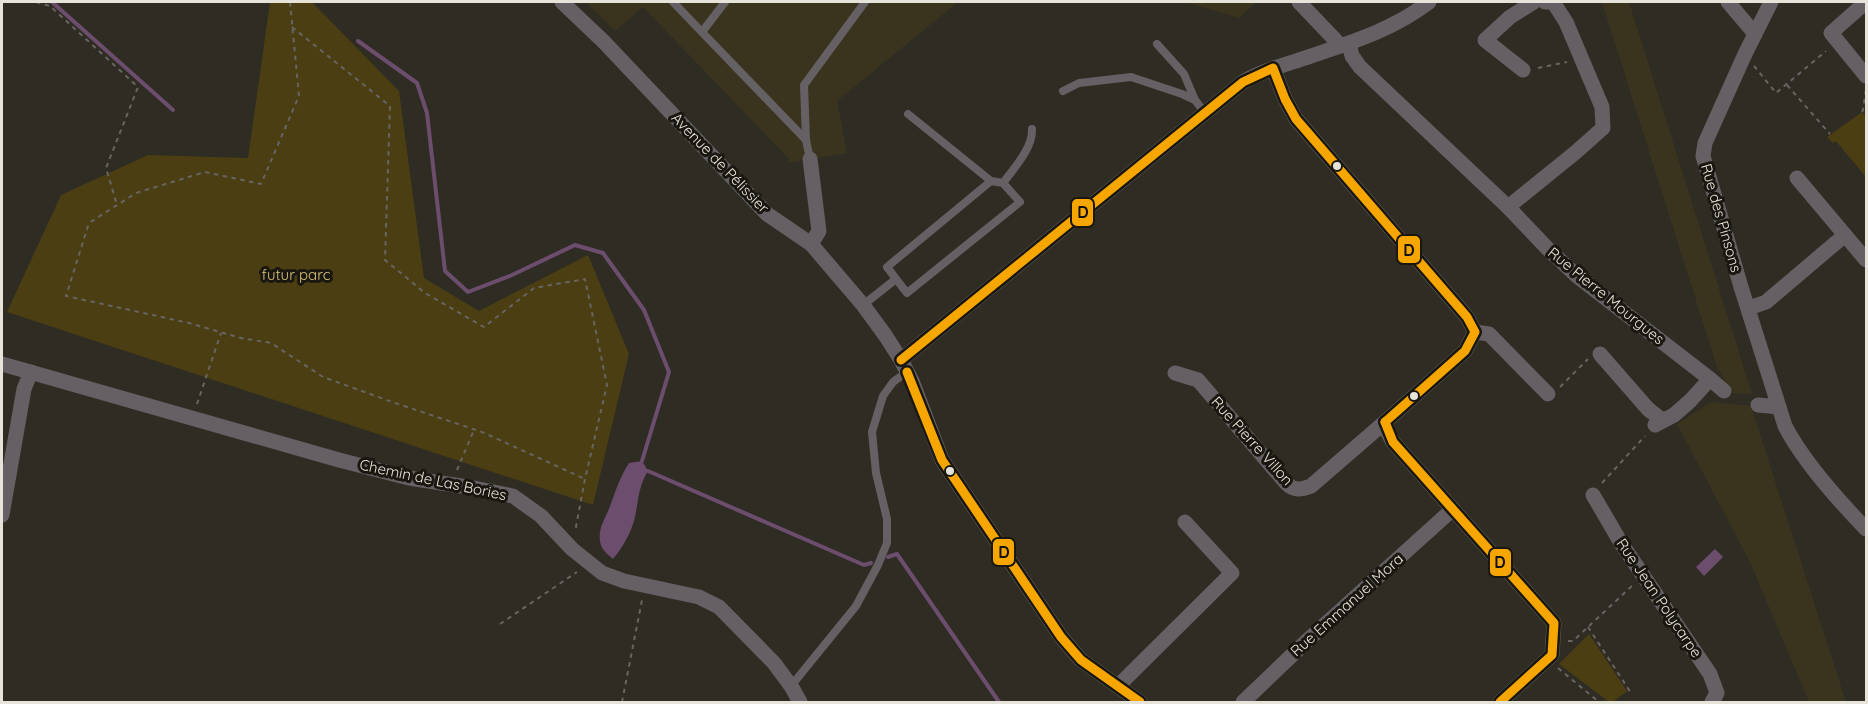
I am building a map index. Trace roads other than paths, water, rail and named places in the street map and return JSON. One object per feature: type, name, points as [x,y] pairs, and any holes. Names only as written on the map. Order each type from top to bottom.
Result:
[{"type":"street","name":"Avenue de Pélissier","points":[[562,2],[604,42],[767,214],[811,244],[863,305],[885,334],[904,366],[942,460],[1060,637],[1081,660],[1140,702]]},
{"type":"street","name":"Rue Pierre Mourgues","points":[[1299,2],[1345,44],[1360,68],[1508,207],[1546,248],[1577,276],[1724,391]]},
{"type":"street","points":[[904,366],[1243,82],[1273,68],[1389,27],[1429,2]]},
{"type":"street","points":[[1523,70],[1485,40],[1510,17],[1534,2]]},
{"type":"street","points":[[1508,207],[1603,128],[1602,107],[1566,22],[1553,2],[1545,2]]},
{"type":"street","points":[[1728,2],[1755,34]]},
{"type":"street","name":"Rue des Pinsons","points":[[1771,2],[1705,144],[1703,156],[1779,407]]},
{"type":"street","points":[[1866,2],[1831,33],[1866,76]]},
{"type":"street","points":[[1273,68],[1290,110],[1301,125],[1467,317],[1475,332]]},
{"type":"street","points":[[810,159],[819,231],[811,244]]},
{"type":"street","points":[[1797,178],[1866,260]]},
{"type":"street","points":[[1749,308],[1766,302],[1845,235]]},
{"type":"street","points":[[1475,332],[1489,334],[1548,394]]},
{"type":"street","points":[[1475,332],[1465,351],[1385,422],[1393,442],[1554,622],[1552,655],[1500,702]]},
{"type":"street","points":[[1600,354],[1659,423],[1674,415],[1710,379]]},
{"type":"street","name":"Chemin de Las Bories","points":[[2,363],[339,460],[409,478],[513,496],[541,516],[572,549],[602,573],[624,581],[699,597],[719,607],[774,663],[800,702]]},
{"type":"street","points":[[2,515],[24,389],[31,372]]},
{"type":"street","name":"Rue Pierre Villon","points":[[1175,373],[1198,380],[1292,489],[1311,486],[1385,422]]},
{"type":"street","points":[[1758,405],[1779,407],[1795,446],[1864,521]]},
{"type":"street","name":"Rue Jean Polycarpe","points":[[1593,495],[1621,543],[1710,674],[1717,693],[1712,702]]},
{"type":"street","name":"Rue Emmanuel Mora","points":[[1243,702],[1453,509]]},
{"type":"street","points":[[1118,686],[1232,573],[1185,522]]},
{"type":"lane","points":[[673,2],[806,140]]},
{"type":"lane","points":[[702,32],[725,2]]},
{"type":"lane","points":[[810,159],[806,140],[804,85],[863,4],[852,2]]},
{"type":"lane","points":[[1157,44],[1184,74],[1195,100],[1205,113]]},
{"type":"lane","points":[[1063,91],[1079,83],[1131,78],[1157,85],[1195,100]]},
{"type":"lane","points":[[908,114],[991,181],[1003,183],[1020,202],[907,293],[887,267],[991,181]]},
{"type":"lane","points":[[1003,183],[1021,158],[1032,136],[1032,129]]},
{"type":"lane","points":[[863,305],[896,279]]},
{"type":"lane","points":[[791,686],[856,606],[887,543],[887,519],[876,473],[872,432],[883,396],[904,366]]},
{"type":"waterway","points":[[52,2],[173,110]]},
{"type":"waterway","points":[[358,41],[417,83],[427,113],[445,271],[468,292],[512,275],[575,245],[603,253],[644,310],[669,372],[642,461]]},
{"type":"waterway","points":[[648,471],[864,565],[871,563]]},
{"type":"waterway","points":[[888,557],[897,554],[999,702]]},
{"type":"park label","name":"futur parc","points":[[296,275]]}]
